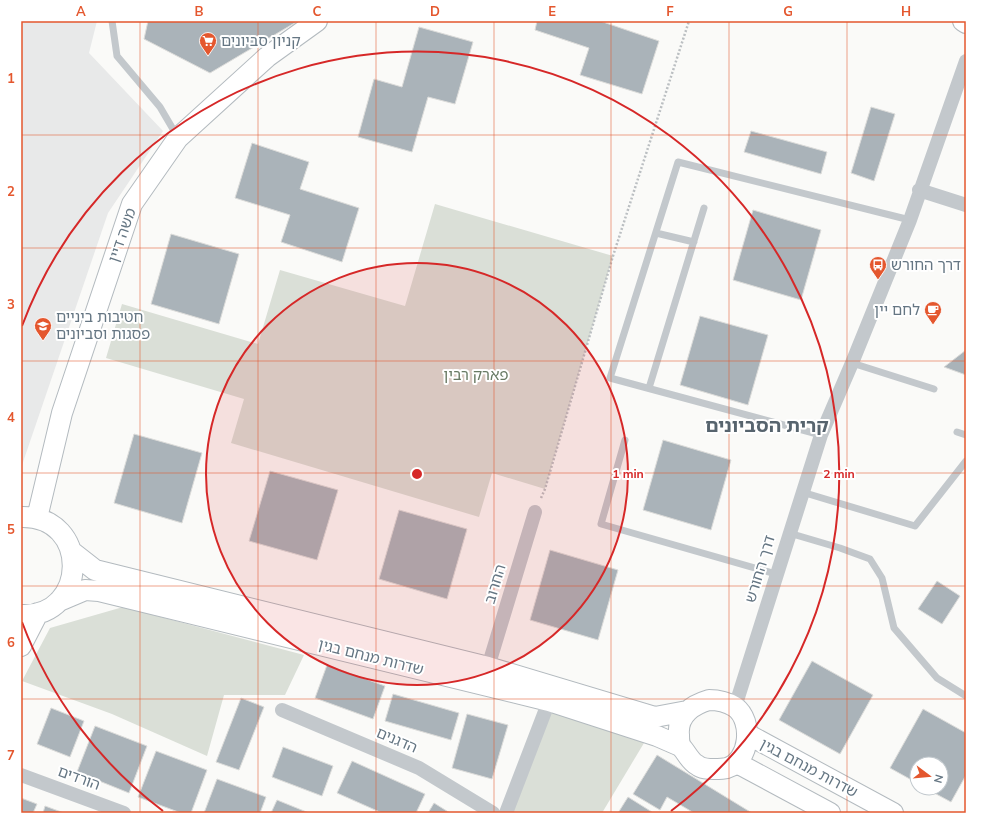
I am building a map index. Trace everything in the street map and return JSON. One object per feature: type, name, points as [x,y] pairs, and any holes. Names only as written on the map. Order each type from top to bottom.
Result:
[{"type":"street","name":"משה דיין","points":[[29,518],[62,413],[132,204],[178,138],[267,57],[317,21]]},
{"type":"street","name":"דרך החורש","points":[[735,707],[821,434],[852,363],[910,220],[966,61]]},
{"type":"street","points":[[920,190],[966,205]]},
{"type":"street","name":"החרוב","points":[[488,667],[535,512]]},
{"type":"street","points":[[29,518],[45,521],[59,531],[72,552],[74,561],[71,580],[68,588],[59,601]]},
{"type":"street","name":"שדרות מנחם בגין","points":[[72,552],[95,570],[488,667],[655,717],[687,711]]},
{"type":"street","name":"שדרות מנחם בגין","points":[[29,614],[49,609],[59,601],[85,590],[99,590],[549,701],[657,736],[680,746]]},
{"type":"street","points":[[21,646],[29,614]]},
{"type":"street","points":[[709,700],[721,700],[735,707],[741,714],[747,726],[746,746],[737,762],[726,768],[707,769],[696,765],[680,746],[678,730],[687,711],[698,703],[709,700]]},
{"type":"street","points":[[506,813],[549,701]]},
{"type":"street","name":"הדגנים","points":[[282,710],[419,768],[493,813]]},
{"type":"street","name":"שדרות מנחם בגין","points":[[747,734],[893,813]]},
{"type":"street","name":"שדרות מנחם בגין","points":[[737,762],[830,813]]},
{"type":"street","name":"הורדים","points":[[21,774],[124,813]]},
{"type":"lane","points":[[112,21],[117,56],[160,107],[178,138]]},
{"type":"lane","points":[[821,434],[610,378],[678,162],[910,220]]},
{"type":"lane","points":[[649,388],[704,208]]},
{"type":"lane","points":[[656,232],[694,242]]},
{"type":"lane","points":[[852,363],[934,389]]},
{"type":"lane","points":[[957,432],[966,435]]},
{"type":"lane","points":[[625,440],[601,524],[776,574]]},
{"type":"lane","points":[[802,492],[916,526],[966,461]]},
{"type":"lane","points":[[789,533],[840,548],[870,559],[882,578],[894,628],[938,678],[966,696]]},
{"type":"path","points":[[535,512],[545,489],[613,256],[689,21]]},
{"type":"shaded area","name":"חטיבות ביניים פסגות וסביונים","points":[[21,21],[97,21],[89,53],[163,131],[108,213],[21,468]]},
{"type":"green space","name":"פארק רבין","points":[[435,204],[613,256],[545,489],[492,473],[479,517],[231,443],[244,399],[106,358],[122,304],[258,344],[280,270],[405,306]]},
{"type":"green space","points":[[123,607],[304,655],[285,695],[224,695],[207,756],[112,714],[22,681],[50,628]]},
{"type":"green space","points":[[552,705],[644,743],[602,813],[515,813],[512,811]]},
{"type":"building","name":"קניון סביונים","points":[[148,21],[298,21],[210,73],[144,39]]},
{"type":"building","points":[[537,21],[600,21],[659,41],[642,94],[580,75],[589,48],[535,30]]},
{"type":"building","points":[[419,27],[473,42],[455,104],[428,97],[412,152],[358,137],[374,79],[402,87]]},
{"type":"building","points":[[871,107],[895,114],[874,181],[851,173]]},
{"type":"building","points":[[751,131],[827,152],[821,174],[744,152]]},
{"type":"building","points":[[252,143],[309,162],[300,189],[359,208],[342,262],[281,242],[290,215],[235,198]]},
{"type":"building","points":[[753,210],[821,230],[801,300],[733,280]]},
{"type":"building","points":[[171,234],[239,254],[219,324],[151,304]]},
{"type":"building","points":[[700,316],[768,335],[748,405],[680,385]]},
{"type":"building","points":[[966,350],[966,375],[944,367]]},
{"type":"building","points":[[134,434],[202,453],[182,523],[114,503]]},
{"type":"building","points":[[663,440],[731,460],[711,530],[643,510]]},
{"type":"building","points":[[270,471],[338,490],[317,560],[249,541]]},
{"type":"building","points":[[399,510],[467,529],[447,599],[379,579]]},
{"type":"building","points":[[550,550],[618,570],[598,640],[530,620]]},
{"type":"building","points":[[937,581],[960,596],[942,624],[918,609]]},
{"type":"building","points":[[812,661],[873,695],[840,754],[779,720]]},
{"type":"building","points":[[327,665],[385,686],[373,719],[315,698]]},
{"type":"building","points":[[393,694],[459,713],[451,740],[385,721]]},
{"type":"building","points":[[241,698],[264,707],[239,770],[216,762]]},
{"type":"building","points":[[51,708],[84,721],[70,757],[37,744]]},
{"type":"building","points":[[923,709],[966,733],[966,775],[951,802],[940,796],[949,796],[949,756],[909,756],[909,779],[890,768]]},
{"type":"building","points":[[467,714],[508,725],[492,779],[452,768]]},
{"type":"building","points":[[95,726],[147,746],[129,793],[77,772]]},
{"type":"building","points":[[283,747],[333,766],[322,796],[272,777]]},
{"type":"building","points":[[156,751],[207,770],[191,813],[181,813],[138,797]]},
{"type":"building","points":[[657,755],[752,813],[694,813],[667,797],[660,810],[633,794]]},
{"type":"building","points":[[352,761],[425,794],[416,813],[382,813],[337,793]]},
{"type":"building","points":[[217,779],[266,797],[260,813],[204,813]]},
{"type":"building","points":[[628,797],[652,812],[618,813]]},
{"type":"building","points":[[21,798],[37,804],[33,813],[21,813]]},
{"type":"building","points":[[277,800],[309,813],[271,813]]},
{"type":"building","points":[[434,803],[450,813],[428,813]]},
{"type":"building","points":[[45,806],[64,813],[43,813]]},
{"type":"place","name":"קניון סביונים","points":[[208,56]]},
{"type":"place","name":"דרך החורש","points":[[878,280]]},
{"type":"place","name":"לחם יין","points":[[933,325]]},
{"type":"place","name":"חטיבות ביניים פסגות וסביונים","points":[[43,341]]},
{"type":"district","name":"קרית הסביונים","points":[[767,425]]}]
